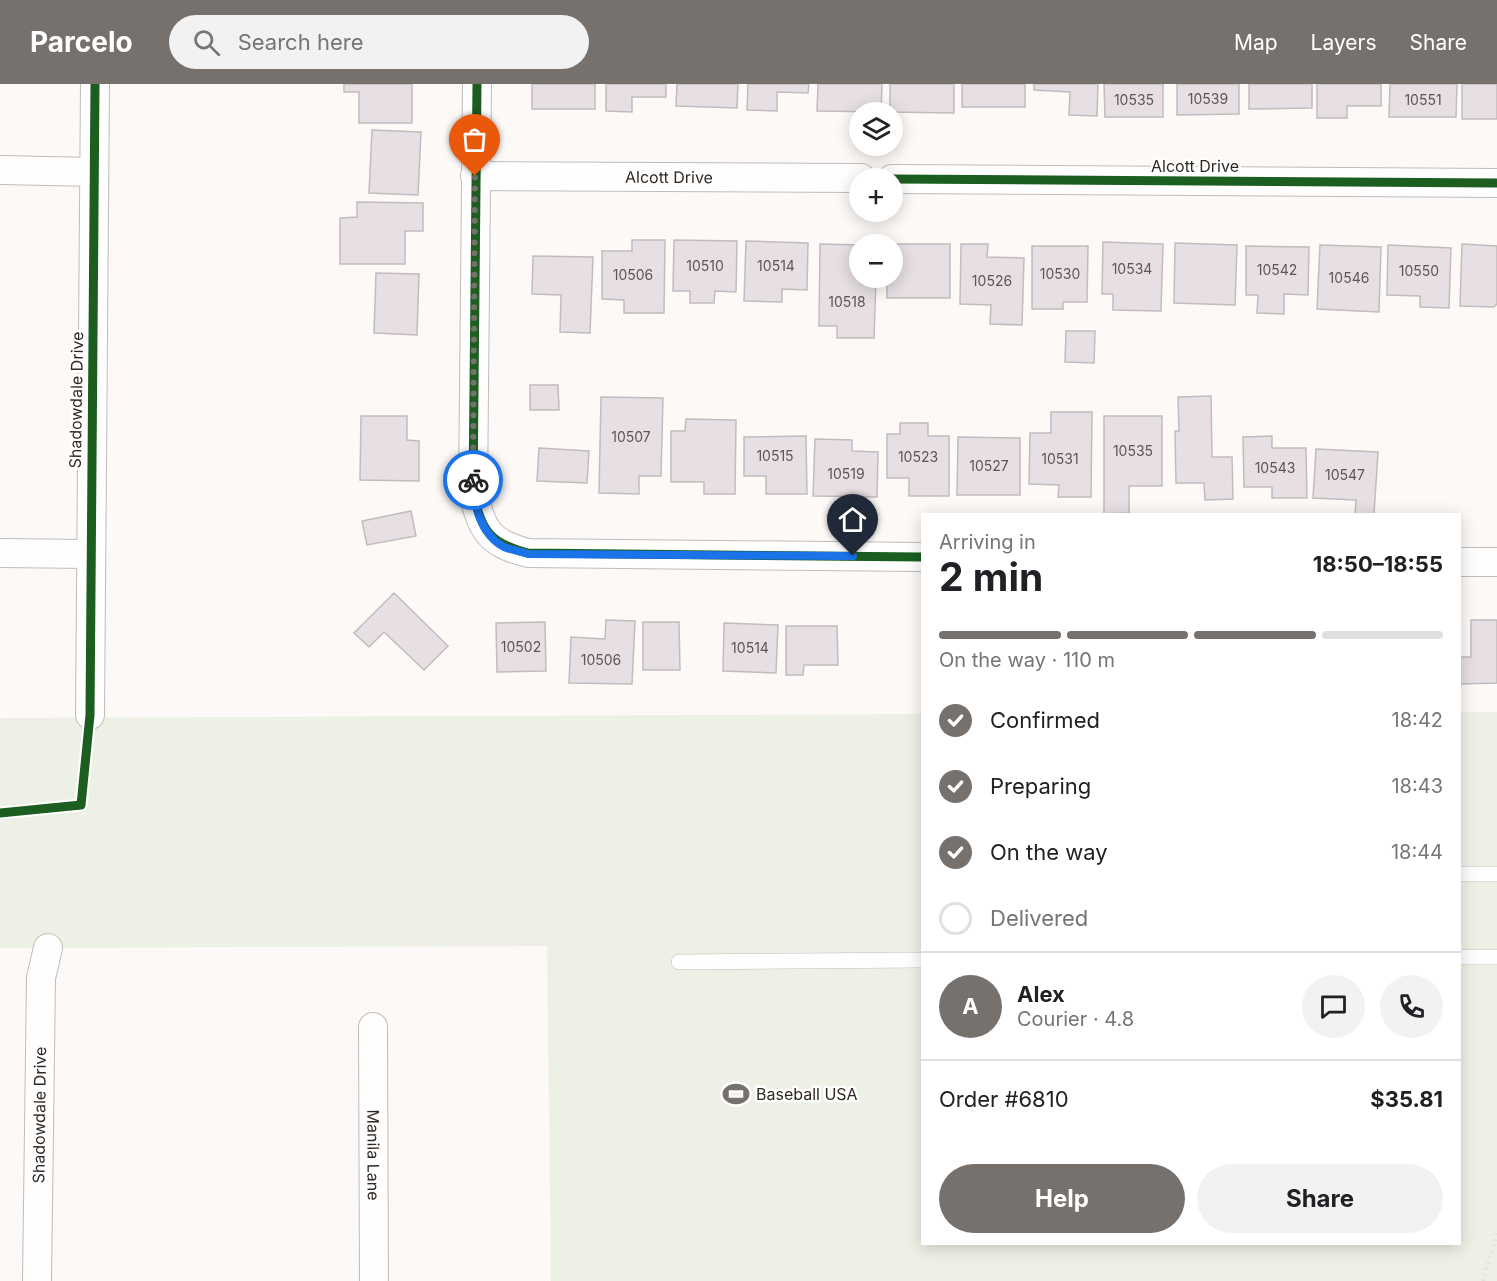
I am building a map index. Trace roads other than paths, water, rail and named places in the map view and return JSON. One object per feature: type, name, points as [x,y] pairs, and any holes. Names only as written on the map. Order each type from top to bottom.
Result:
[{"type":"street","name":"Shadowdale Drive","points":[[90,715],[95,84]]},
{"type":"street","points":[[477,84],[473,492],[478,514],[488,532],[504,547],[528,554],[921,557]]},
{"type":"street","points":[[0,170],[94,172]]},
{"type":"street","name":"Alcott Drive","points":[[475,176],[849,178]]},
{"type":"street","name":"Alcott Drive","points":[[903,179],[1497,183]]},
{"type":"street","points":[[0,554],[90,555]]},
{"type":"street","points":[[1461,562],[1497,562]]},
{"type":"street","name":"Shadowdale Drive","points":[[37,1281],[41,978],[48,948]]},
{"type":"street","name":"Manila Lane","points":[[373,1027],[374,1281]]},
{"type":"lane","points":[[1461,874],[1497,874]]},
{"type":"lane","points":[[1461,957],[1497,957]]},
{"type":"lane","points":[[679,962],[921,960]]},
{"type":"place","name":"Baseball USA","points":[[736,1094]]}]
